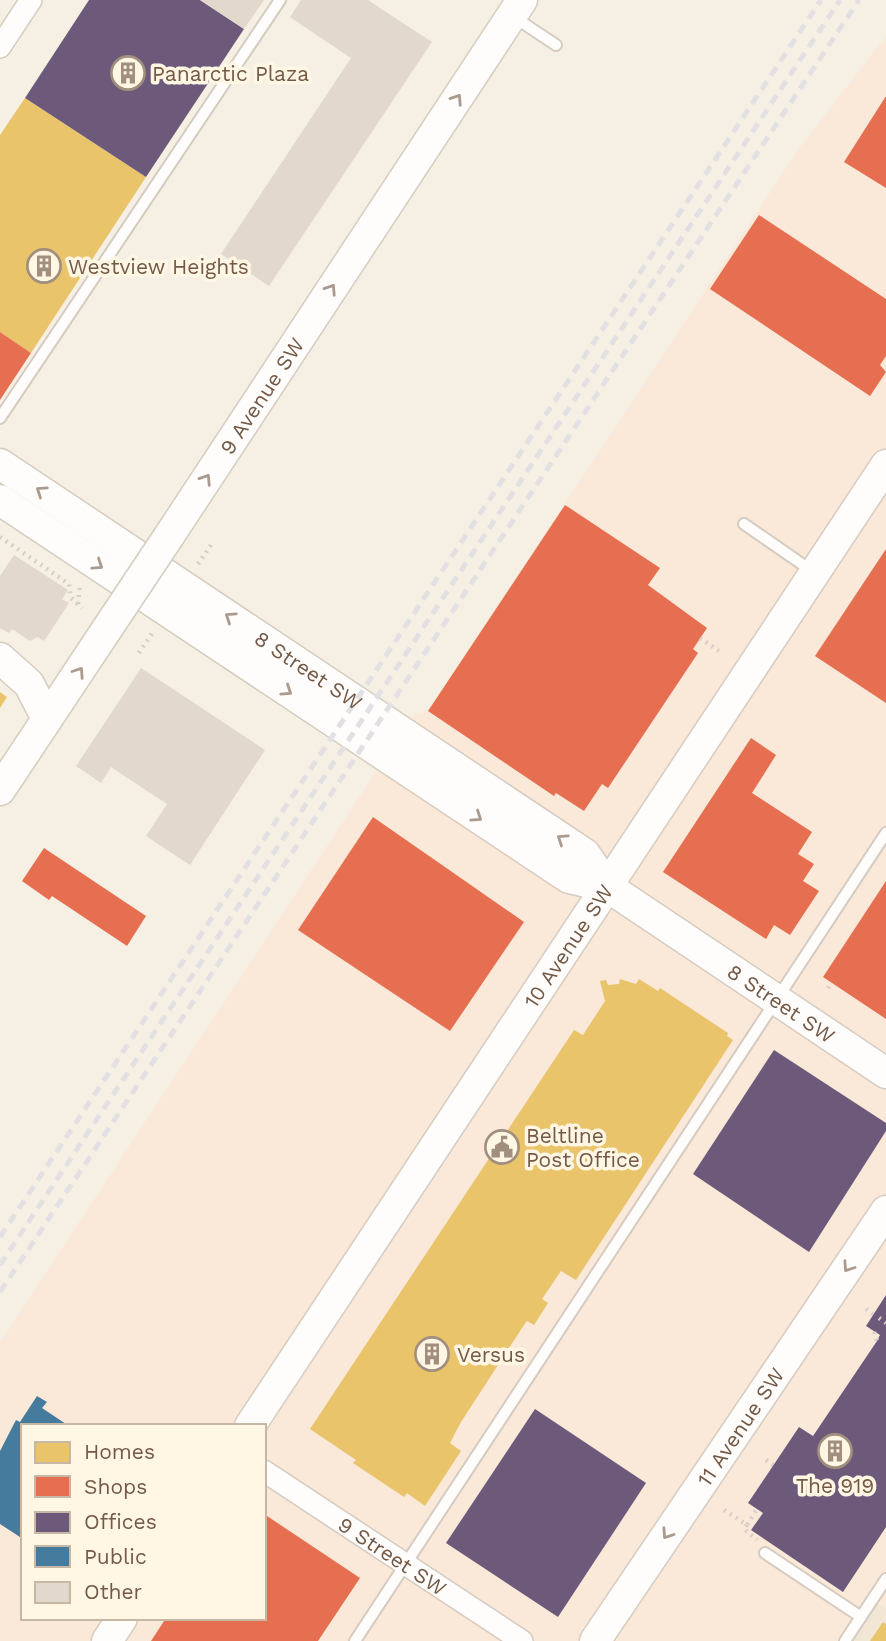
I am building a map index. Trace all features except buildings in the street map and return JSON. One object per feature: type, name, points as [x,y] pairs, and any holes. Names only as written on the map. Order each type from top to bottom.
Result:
[{"type":"main road","name":"9 Avenue SW","points":[[0,790],[169,536],[507,5]]},
{"type":"main road","name":"8 Street SW","points":[[0,464],[585,854],[608,887]]},
{"type":"main road","name":"10 Avenue SW","points":[[251,1424],[886,465]]},
{"type":"main road","name":"8 Street SW","points":[[0,500],[569,878],[608,887],[886,1073]]},
{"type":"main road","points":[[0,658],[29,684],[47,719]]},
{"type":"main road","name":"11 Avenue SW","points":[[595,1641],[886,1211]]},
{"type":"main road","points":[[107,1641],[121,1620]]},
{"type":"street","points":[[0,47],[31,0]]},
{"type":"street","name":"9 Street SW","points":[[266,1472],[522,1641]]},
{"type":"lane","points":[[0,418],[280,0]]},
{"type":"lane","points":[[507,5],[556,44]]},
{"type":"lane","points":[[744,524],[814,573]]},
{"type":"lane","points":[[355,1641],[886,833]]},
{"type":"lane","points":[[765,1553],[861,1617]]},
{"type":"lane","points":[[845,1641],[886,1579]]},
{"type":"path","points":[[0,537],[69,584],[71,598],[80,606],[80,579]]},
{"type":"path","points":[[192,574],[211,545]]},
{"type":"path","points":[[139,653],[156,628]]},
{"type":"path","points":[[700,638],[719,651]]},
{"type":"path","points":[[828,988],[831,983]]},
{"type":"path","points":[[866,1310],[873,1314]]},
{"type":"path","points":[[879,1318],[886,1323]]},
{"type":"path","points":[[874,1332],[877,1341]]},
{"type":"path","points":[[766,1460],[774,1465]]},
{"type":"path","points":[[753,1534],[744,1529],[757,1509]]},
{"type":"path","points":[[724,1510],[747,1525]]},
{"type":"shaded area","points":[[886,36],[886,1608],[867,1597],[838,1641],[0,1641],[0,1342],[414,714],[428,711],[800,147]]},
{"type":"shaded area","points":[[867,1597],[886,1608],[886,1641],[838,1641]]},
{"type":"railway","points":[[0,1237],[821,0]]},
{"type":"railway","points":[[0,1265],[840,0]]},
{"type":"railway","points":[[0,1292],[859,0]]},
{"type":"place","name":"Panarctic Plaza","points":[[128,73]]},
{"type":"place","name":"Westview Heights","points":[[44,266]]},
{"type":"place","name":"Beltline Post Office","points":[[502,1147]]},
{"type":"place","name":"Versus","points":[[432,1354]]},
{"type":"place","name":"The 919","points":[[835,1451]]}]
